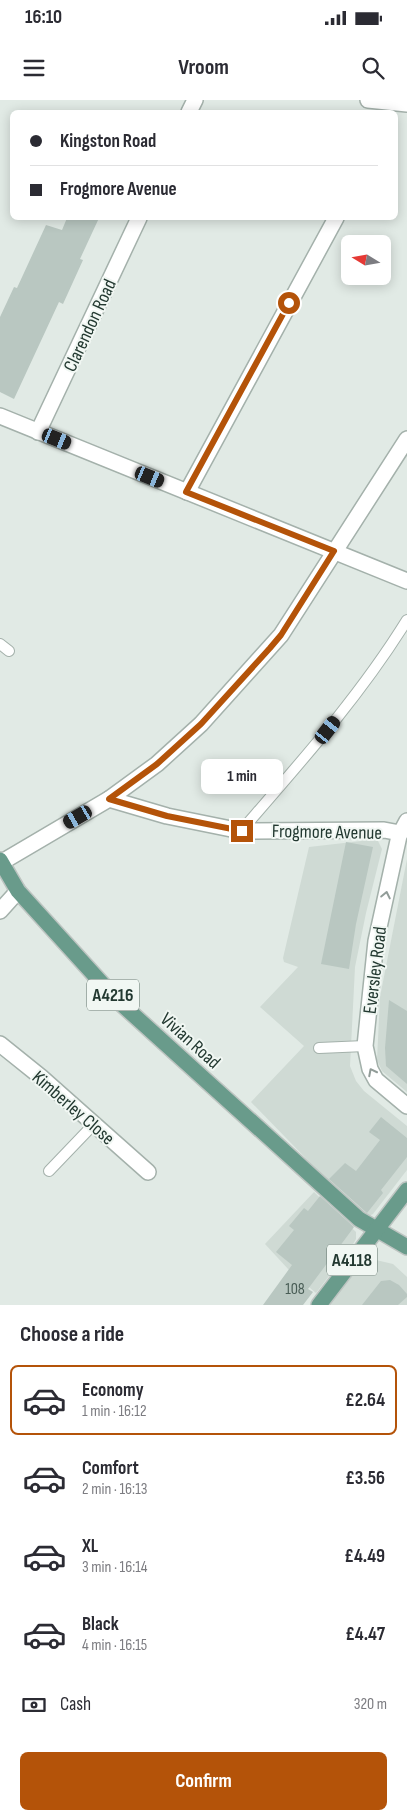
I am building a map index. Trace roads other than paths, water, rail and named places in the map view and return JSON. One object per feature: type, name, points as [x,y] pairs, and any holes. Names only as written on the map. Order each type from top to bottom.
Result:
[{"type":"main road","name":"Vivian Road","points":[[1,861],[18,891],[117,1000],[359,1219],[377,1229]]},
{"type":"main road","name":"A4118","points":[[319,1305],[407,1190]]},
{"type":"main road","name":"A4216","points":[[377,1229],[407,1247]]},
{"type":"street","points":[[368,100],[399,106]]},
{"type":"street","name":"Clarendon Road","points":[[38,432],[138,220]]},
{"type":"street","points":[[186,492],[335,220]]},
{"type":"street","points":[[0,416],[407,581]]},
{"type":"street","points":[[1,861],[109,799],[157,764],[201,724],[281,635],[407,439]]},
{"type":"street","name":"Frogmore Avenue","points":[[109,799],[167,816],[242,831],[384,830],[403,827]]},
{"type":"street","name":"Eversley Road","points":[[403,827],[376,941],[365,1046],[370,1069],[376,1080],[407,1106]]},
{"type":"street","points":[[0,911],[18,891]]},
{"type":"street","name":"Kimberley Close","points":[[0,1044],[148,1172]]},
{"type":"lane","points":[[242,831],[316,744],[385,656],[407,620]]},
{"type":"lane","points":[[0,644],[9,651]]},
{"type":"lane","points":[[319,1048],[365,1046]]},
{"type":"lane","points":[[49,1170],[94,1124]]}]
